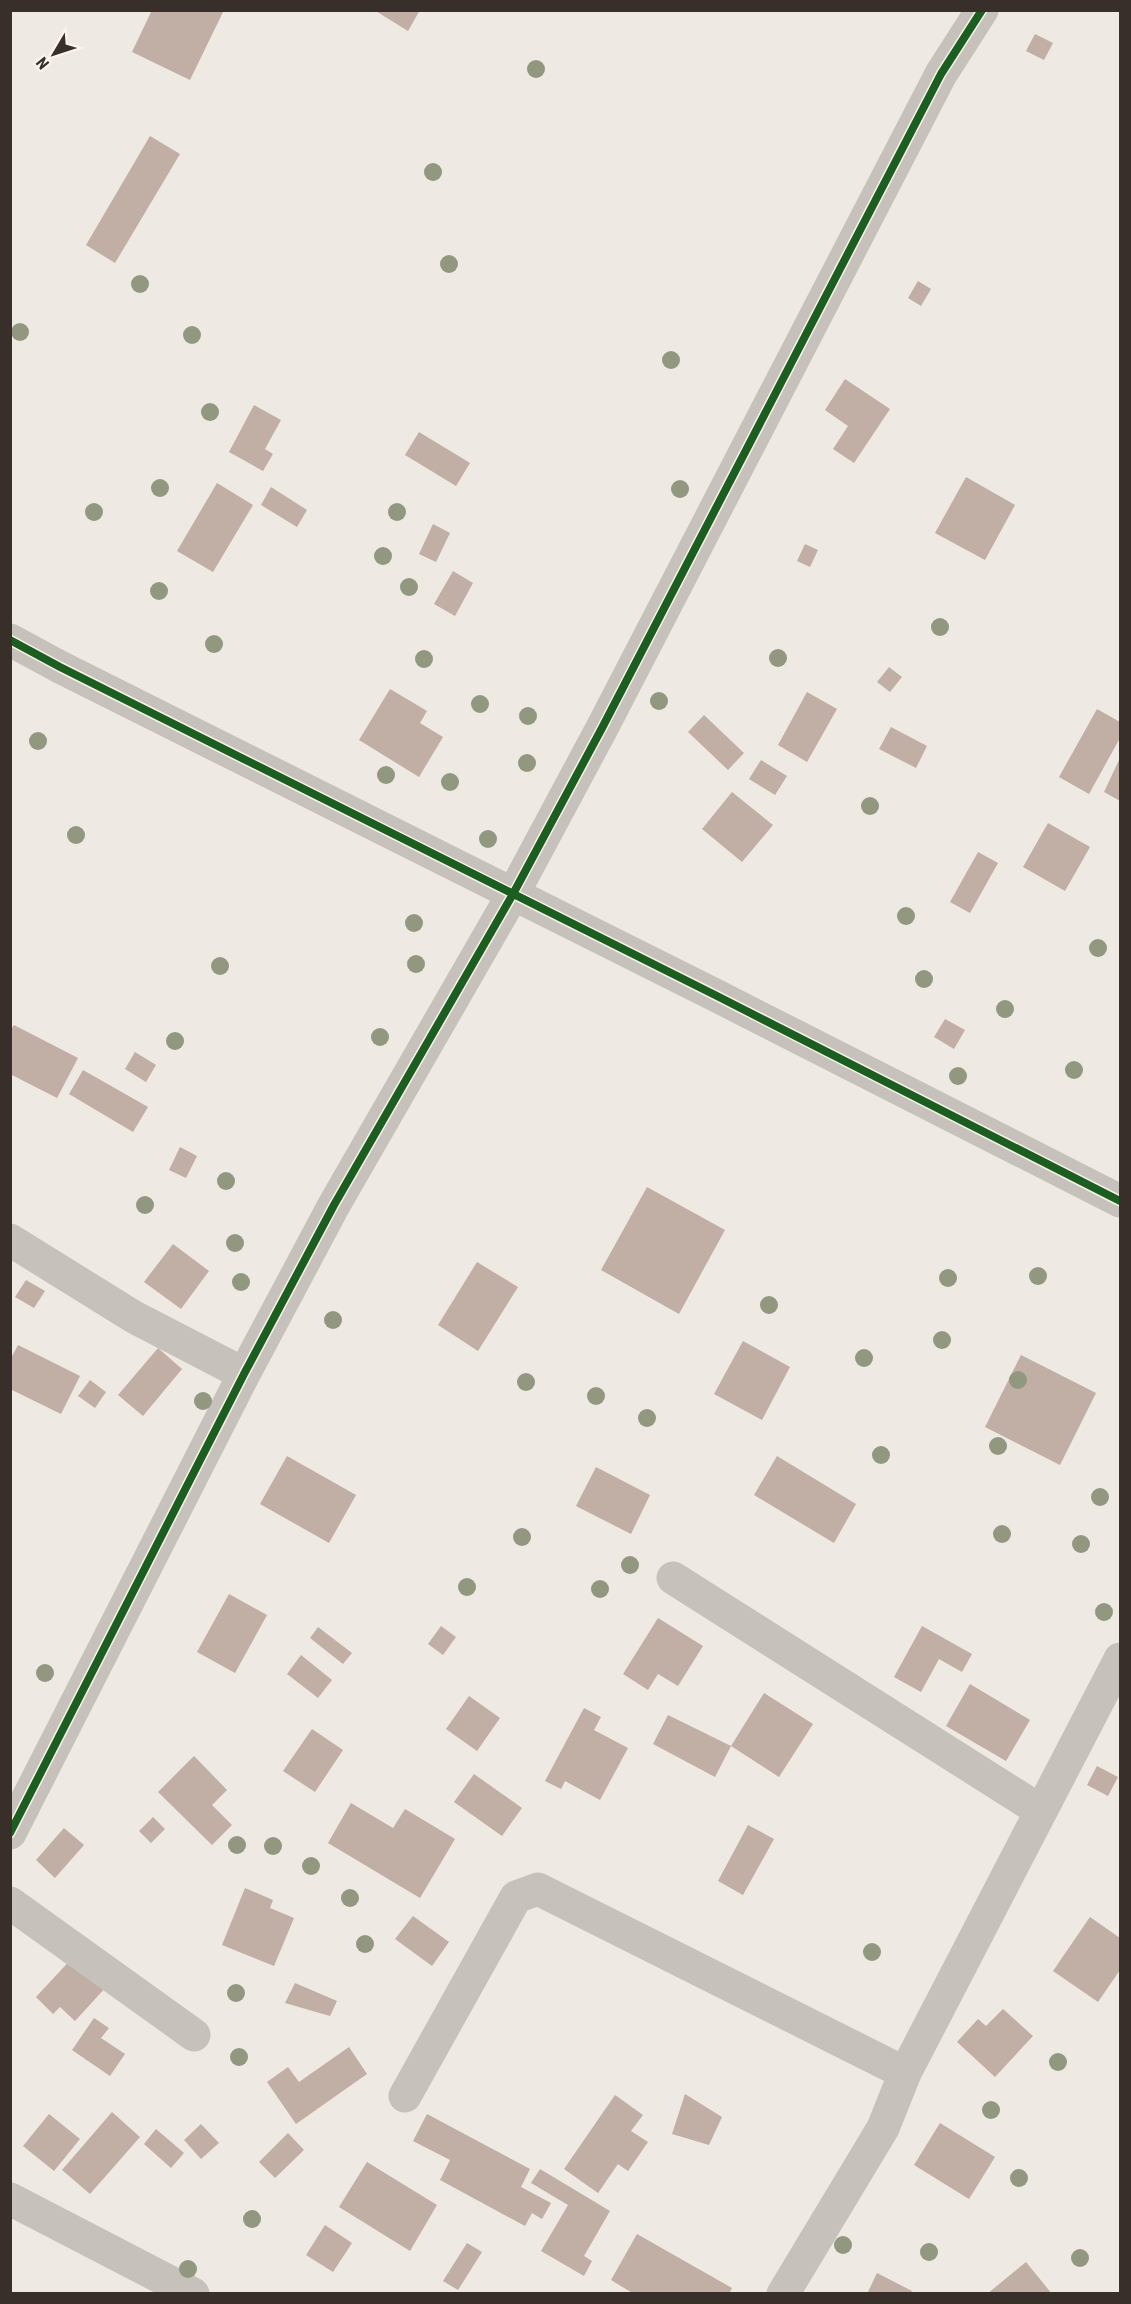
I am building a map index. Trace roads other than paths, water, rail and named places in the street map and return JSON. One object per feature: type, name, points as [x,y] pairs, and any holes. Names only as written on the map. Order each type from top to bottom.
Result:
[{"type":"street","points":[[10,1833],[244,1374],[334,1205],[513,894],[602,728],[941,74],[982,10]]},
{"type":"street","points":[[10,640],[1120,1201]]},
{"type":"street","points":[[10,1240],[134,1317],[244,1374]]},
{"type":"street","points":[[673,1578],[1041,1811]]},
{"type":"street","points":[[783,2294],[883,2128],[905,2073],[1120,1659]]},
{"type":"street","points":[[405,2096],[516,1897],[538,1889],[905,2073]]},
{"type":"street","points":[[10,1903],[194,2035]]},
{"type":"street","points":[[10,2199],[194,2294]]}]
